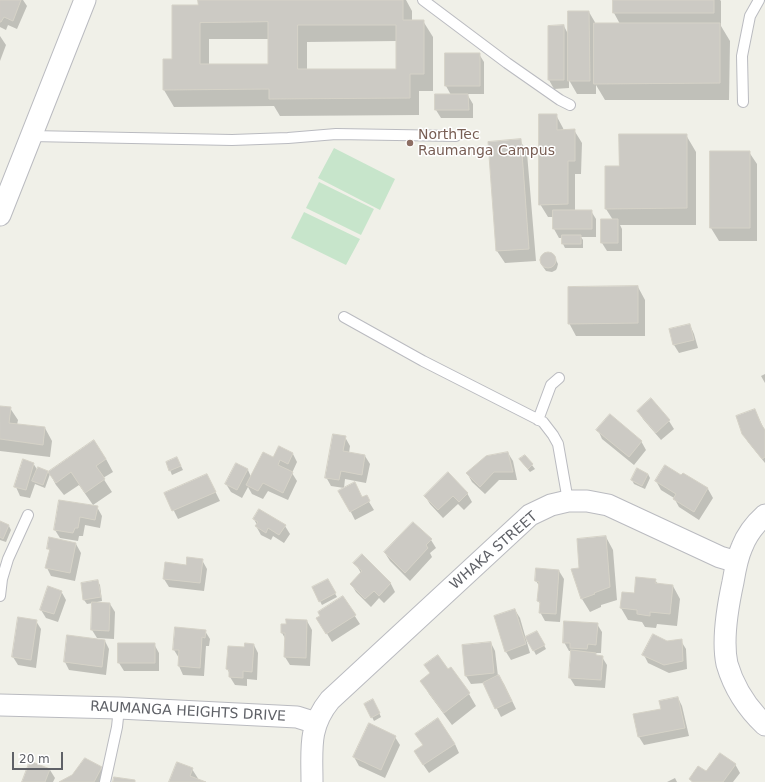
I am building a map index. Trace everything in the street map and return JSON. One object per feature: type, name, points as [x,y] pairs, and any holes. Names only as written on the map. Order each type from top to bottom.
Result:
[{"type":"street","points":[[0,215],[85,0]]},
{"type":"street","name":"WHAKA STREET","points":[[316,723],[323,709],[330,700],[530,515],[551,505],[568,500],[587,501],[608,505],[720,557],[737,562]]},
{"type":"street","points":[[765,515],[750,532],[742,547],[737,562],[730,596],[725,641],[727,662],[740,696],[751,711],[765,725]]},
{"type":"street","name":"RAUMANGA HEIGHTS DRIVE","points":[[0,705],[119,708],[297,717],[316,723]]},
{"type":"street","points":[[312,782],[312,745],[316,723]]},
{"type":"lane","points":[[422,0],[507,63],[560,100],[570,105]]},
{"type":"lane","points":[[743,102],[742,56],[750,16],[759,0]]},
{"type":"lane","points":[[31,136],[232,140],[288,138],[336,134],[456,136]]},
{"type":"lane","points":[[344,317],[423,361],[543,422],[558,444],[568,500]]},
{"type":"lane","points":[[538,420],[551,385],[559,378]]},
{"type":"lane","points":[[0,596],[2,579],[8,559],[28,515]]},
{"type":"lane","points":[[105,782],[117,727],[119,708]]},
{"type":"green space","points":[[334,148],[395,179],[380,210],[318,178]]},
{"type":"green space","points":[[319,182],[374,209],[361,235],[306,208]]},
{"type":"green space","points":[[304,212],[360,239],[346,265],[291,238]]},
{"type":"building","points":[[0,0],[21,0],[13,21],[4,17],[0,22]]},
{"type":"building","points":[[198,0],[403,0],[403,20],[424,20],[424,74],[410,74],[410,98],[269,99],[269,89],[163,90],[163,59],[172,59],[172,5],[198,5]],"holes":[[[268,22],[268,64],[200,64],[200,23]],[[298,25],[396,25],[396,69],[298,69]]]},
{"type":"building","points":[[613,0],[714,0],[714,13],[613,13]]},
{"type":"building","points":[[568,11],[589,11],[590,81],[568,81]]},
{"type":"building","points":[[594,23],[720,23],[720,83],[594,84]]},
{"type":"building","points":[[564,25],[564,80],[548,80],[548,26]]},
{"type":"building","points":[[445,53],[480,53],[480,86],[445,86]]},
{"type":"building","points":[[435,94],[468,94],[469,110],[435,110]]},
{"type":"building","points":[[539,114],[557,114],[557,130],[575,129],[575,161],[568,161],[568,204],[539,205]]},
{"type":"building","points":[[619,134],[687,134],[687,208],[605,209],[605,166],[619,166]]},
{"type":"building","points":[[521,139],[529,249],[496,251],[488,142]]},
{"type":"building","points":[[710,151],[750,151],[750,228],[710,228]]},
{"type":"building","points":[[553,210],[592,210],[592,229],[553,229]]},
{"type":"building","points":[[601,219],[618,219],[618,243],[601,243]]},
{"type":"building","points":[[562,235],[581,235],[581,244],[562,244]]},
{"type":"building","points":[[545,252],[551,252],[556,257],[554,266],[551,268],[545,268],[540,263],[540,257]]},
{"type":"building","points":[[638,286],[638,323],[568,324],[568,287]]},
{"type":"building","points":[[690,324],[694,340],[673,345],[669,329]]},
{"type":"building","points":[[651,398],[670,420],[656,433],[637,411]]},
{"type":"building","points":[[0,406],[11,407],[9,423],[45,427],[43,445],[0,439]]},
{"type":"building","points":[[755,409],[765,430],[765,457],[762,459],[742,434],[736,416]]},
{"type":"building","points":[[610,414],[642,441],[629,457],[596,430]]},
{"type":"building","points":[[333,434],[346,436],[343,451],[365,455],[362,475],[341,471],[339,480],[325,478]]},
{"type":"building","points":[[94,440],[106,459],[96,466],[105,479],[85,493],[71,472],[56,483],[48,472]]},
{"type":"building","points":[[279,446],[293,453],[288,464],[280,460],[278,465],[293,472],[283,493],[263,483],[258,491],[246,485],[263,452],[273,457]]},
{"type":"building","points":[[508,452],[513,472],[494,472],[480,487],[466,473],[486,456]]},
{"type":"building","points":[[525,455],[533,464],[528,469],[519,459]]},
{"type":"building","points":[[177,457],[181,466],[169,471],[166,462]]},
{"type":"building","points":[[23,459],[34,463],[26,490],[14,487]]},
{"type":"building","points":[[236,463],[248,469],[237,490],[225,484]]},
{"type":"building","points":[[665,465],[681,475],[683,473],[708,488],[694,512],[673,499],[676,494],[655,481]]},
{"type":"building","points":[[38,467],[48,471],[43,485],[32,481]]},
{"type":"building","points":[[637,468],[648,474],[642,486],[631,480]]},
{"type":"building","points":[[448,472],[468,493],[459,502],[453,496],[438,510],[424,496]]},
{"type":"building","points":[[207,474],[216,492],[172,511],[164,493]]},
{"type":"building","points":[[355,482],[362,497],[367,495],[370,501],[350,512],[338,491]]},
{"type":"building","points":[[59,500],[98,506],[95,520],[80,517],[78,528],[75,528],[73,533],[54,530]]},
{"type":"building","points":[[259,509],[286,525],[279,535],[268,528],[266,533],[255,526],[258,522],[253,519]]},
{"type":"building","points":[[0,521],[9,525],[3,539],[0,537]]},
{"type":"building","points":[[413,522],[432,539],[426,545],[428,548],[405,573],[384,552]]},
{"type":"building","points":[[606,536],[610,587],[581,599],[571,569],[579,568],[577,539]]},
{"type":"building","points":[[49,537],[76,543],[70,573],[45,568],[50,549],[47,549]]},
{"type":"building","points":[[362,554],[391,583],[379,596],[374,591],[365,599],[350,584],[362,571],[353,563]]},
{"type":"building","points":[[187,557],[203,559],[200,583],[163,579],[165,562],[186,565]]},
{"type":"building","points":[[536,568],[559,570],[556,614],[539,613],[540,602],[537,601],[539,582],[535,581]]},
{"type":"building","points":[[636,577],[656,579],[655,583],[673,585],[670,614],[650,612],[650,616],[637,614],[637,610],[620,608],[622,592],[634,593]]},
{"type":"building","points":[[328,579],[336,593],[319,602],[312,587]]},
{"type":"building","points":[[98,580],[101,597],[83,600],[81,583]]},
{"type":"building","points":[[48,586],[62,591],[54,614],[40,610]]},
{"type":"building","points":[[343,596],[356,615],[326,634],[316,618],[320,616],[318,612]]},
{"type":"building","points":[[92,602],[110,603],[109,631],[91,630]]},
{"type":"building","points":[[515,609],[526,644],[505,652],[494,616]]},
{"type":"building","points":[[18,617],[37,620],[31,660],[12,657]]},
{"type":"building","points":[[286,619],[307,620],[306,658],[284,657],[285,633],[281,633],[281,624],[286,624]]},
{"type":"building","points":[[564,621],[598,623],[596,645],[588,644],[587,649],[570,648],[570,643],[563,643]]},
{"type":"building","points":[[175,627],[206,630],[205,638],[202,637],[200,668],[178,666],[179,650],[173,650]]},
{"type":"building","points":[[537,631],[545,645],[533,651],[525,637]]},
{"type":"building","points":[[653,634],[667,641],[682,639],[683,661],[664,665],[642,655]]},
{"type":"building","points":[[67,635],[105,640],[102,667],[64,662]]},
{"type":"building","points":[[491,642],[494,673],[465,676],[462,645]]},
{"type":"building","points":[[118,643],[155,643],[155,663],[118,663]]},
{"type":"building","points":[[245,643],[254,644],[252,672],[243,671],[243,678],[229,677],[229,670],[226,669],[228,646],[244,647]]},
{"type":"building","points":[[571,650],[596,653],[596,655],[603,656],[601,680],[569,678]]},
{"type":"building","points":[[438,655],[448,669],[451,667],[470,693],[444,713],[420,681],[430,673],[424,665]]},
{"type":"building","points":[[499,675],[512,701],[495,709],[483,683]]},
{"type":"building","points":[[678,697],[685,728],[638,737],[633,714],[661,709],[659,701]]},
{"type":"building","points":[[373,699],[380,713],[371,718],[364,704]]},
{"type":"building","points":[[438,718],[455,744],[423,765],[414,751],[423,745],[415,734]]},
{"type":"building","points":[[369,723],[396,736],[381,770],[353,757]]},
{"type":"building","points":[[720,753],[736,764],[723,782],[693,782],[689,779],[698,766],[706,771]]},
{"type":"building","points":[[85,758],[102,767],[94,782],[59,782],[72,775]]},
{"type":"building","points":[[30,761],[50,769],[45,782],[22,782]]},
{"type":"building","points":[[177,762],[193,768],[190,776],[206,782],[169,782]]},
{"type":"building","points":[[114,777],[135,780],[135,782],[113,782]]},
{"type":"place","name":"NorthTec Raumanga Campus","points":[[410,143]]}]
